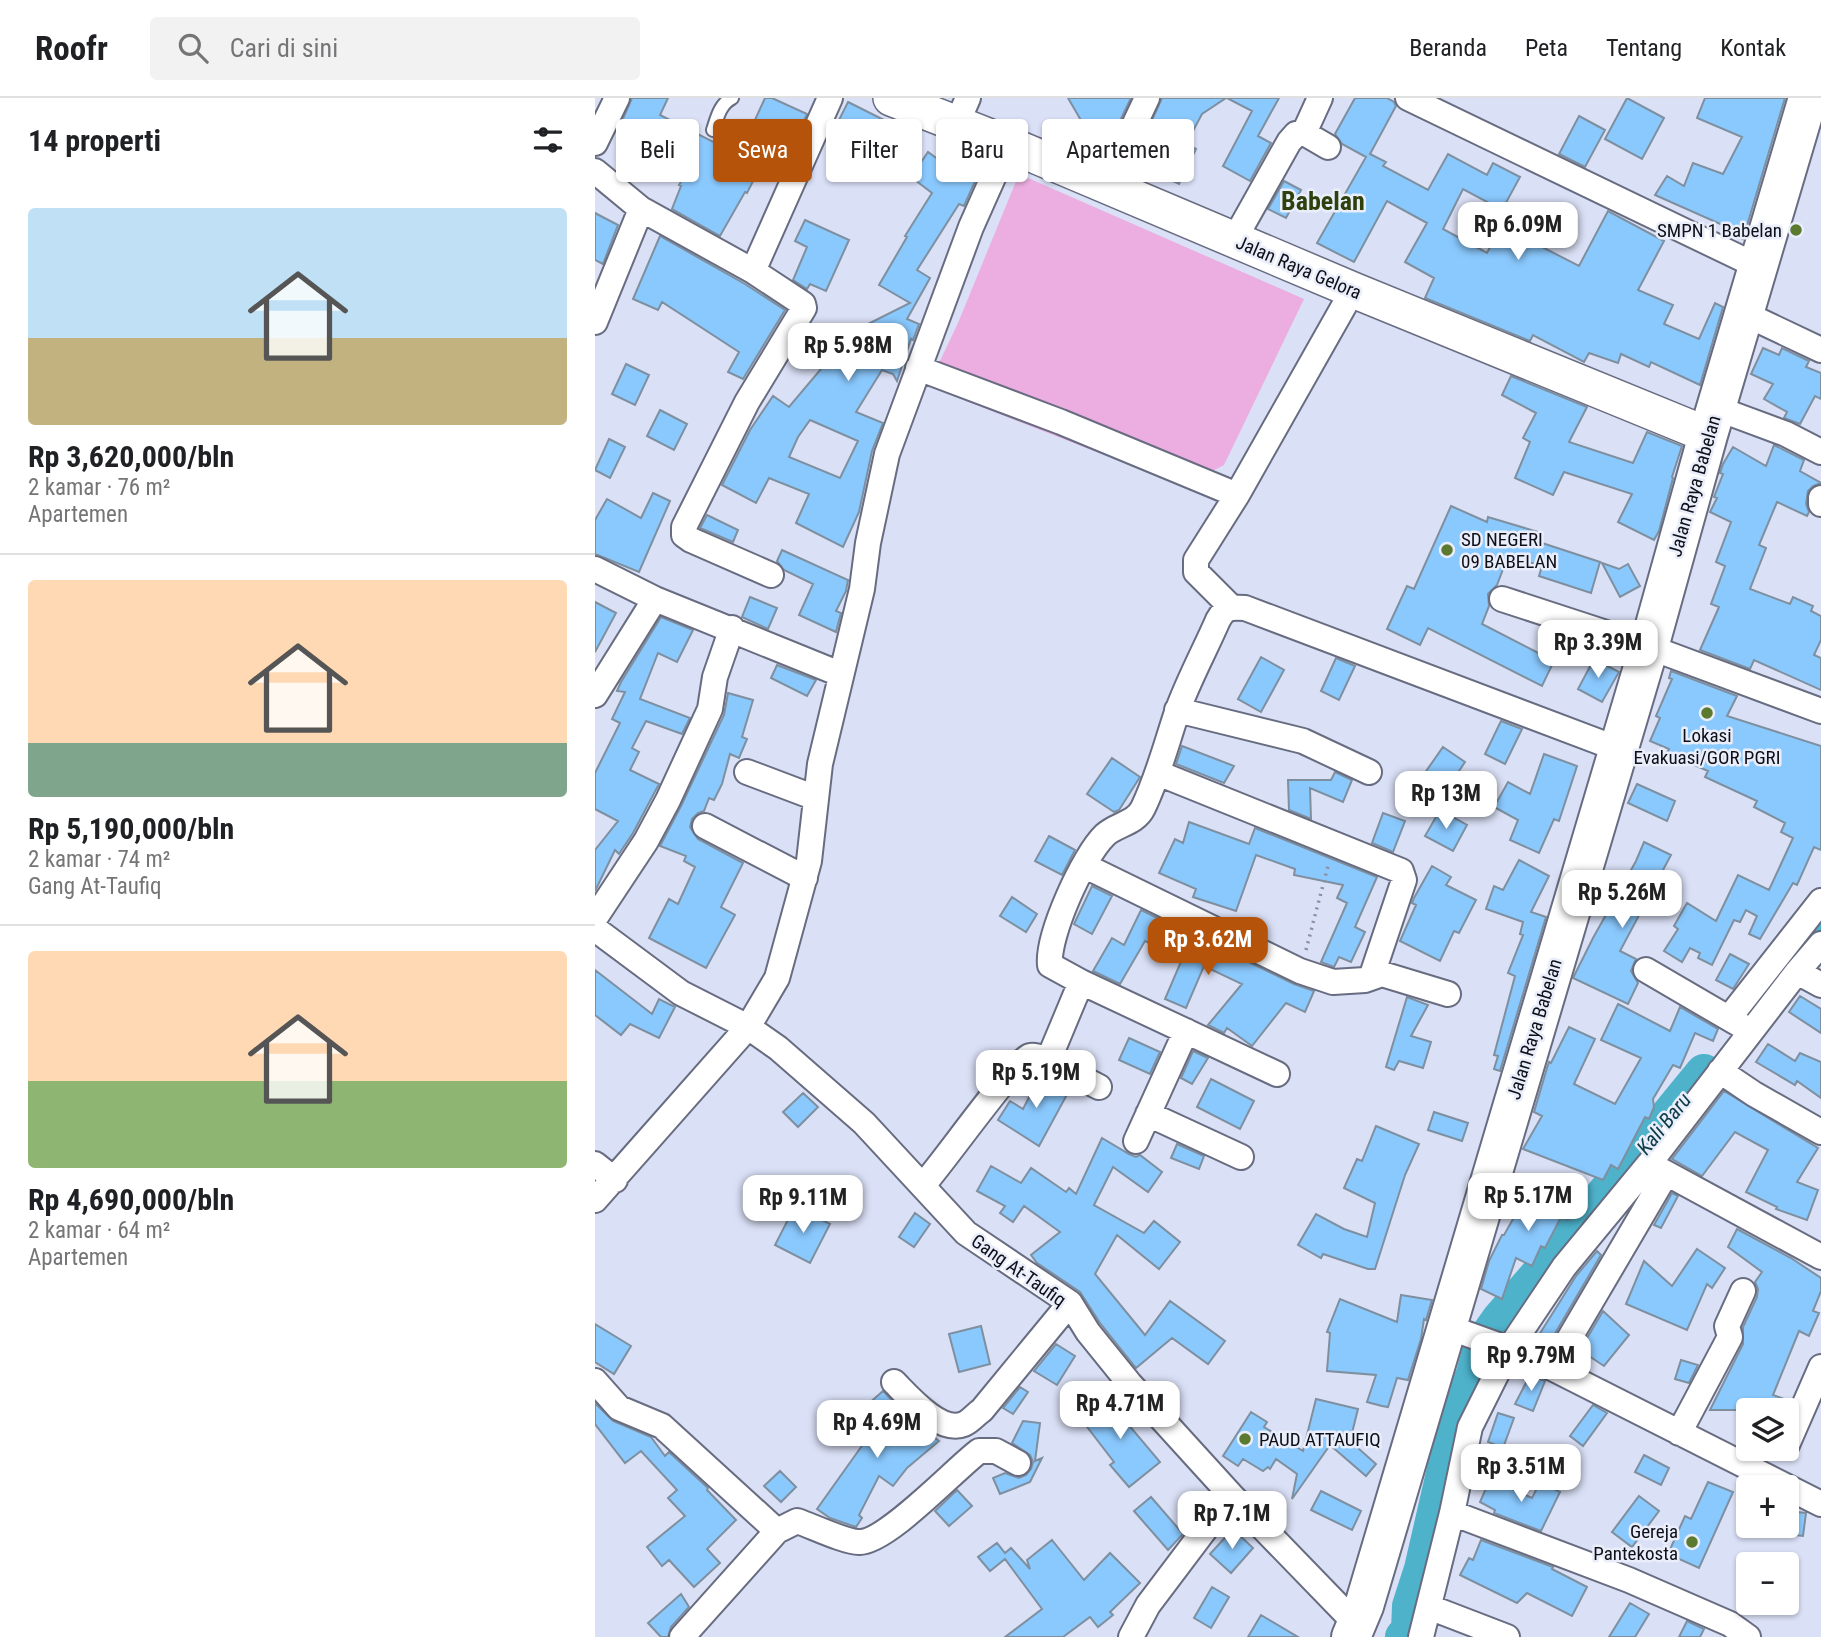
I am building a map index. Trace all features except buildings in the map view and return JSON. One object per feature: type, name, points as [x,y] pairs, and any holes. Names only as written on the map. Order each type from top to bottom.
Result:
[{"type":"main road","name":"Jalan Raya Babelan","points":[[1354,1631],[1480,1339],[1618,749],[1808,98]]},
{"type":"street","points":[[595,143],[617,98]]},
{"type":"street","points":[[753,271],[830,98]]},
{"type":"street","name":"Jalan Raya Gelora","points":[[891,98],[963,111]]},
{"type":"street","points":[[1107,186],[1147,98]]},
{"type":"street","points":[[1304,133],[1320,98]]},
{"type":"street","points":[[1408,98],[1759,267]]},
{"type":"street","points":[[1234,240],[1296,134],[1304,133],[1328,147]]},
{"type":"street","name":"Jalan Raya Gelora","points":[[1028,152],[1353,290],[1712,422]]},
{"type":"street","points":[[595,171],[641,209],[753,271],[800,301],[804,308],[747,402],[684,527],[684,535],[691,540],[771,575]]},
{"type":"street","points":[[595,1200],[748,1027],[777,978],[805,878],[820,764],[862,589],[868,543],[887,454],[971,227],[991,182]]},
{"type":"street","points":[[595,322],[641,209]]},
{"type":"street","points":[[1231,607],[1196,572],[1198,556],[1237,495],[1353,290]]},
{"type":"street","points":[[1745,314],[1821,350]]},
{"type":"street","points":[[918,368],[1061,422],[1237,495]]},
{"type":"street","points":[[1712,422],[1786,435],[1821,452]]},
{"type":"street","points":[[1821,498],[1821,504]]},
{"type":"street","points":[[595,569],[655,598],[840,674]]},
{"type":"street","points":[[595,695],[655,598]]},
{"type":"street","points":[[1502,598],[1649,647],[1821,711]]},
{"type":"street","points":[[1277,1074],[1049,965],[1048,953],[1073,884],[1098,842],[1107,833],[1136,818],[1142,811],[1158,773],[1177,710],[1223,611],[1231,607],[1245,608],[1618,749]]},
{"type":"street","points":[[595,918],[646,841],[668,800],[710,709],[715,677],[732,628]]},
{"type":"street","points":[[1177,710],[1303,741],[1369,772]]},
{"type":"street","points":[[747,772],[816,798]]},
{"type":"street","points":[[1158,773],[1401,871],[1405,877],[1372,975]]},
{"type":"street","points":[[705,826],[805,878]]},
{"type":"street","points":[[1085,866],[1300,971],[1333,982],[1365,980],[1372,975],[1382,974],[1448,994]]},
{"type":"street","points":[[1552,1368],[1658,1169],[1720,1072],[1740,1025],[1821,901]]},
{"type":"street","name":"Gang At-Taufiq","points":[[595,929],[681,993],[748,1027],[778,1048],[864,1124],[966,1233],[1070,1303],[1130,1384],[1354,1631]]},
{"type":"street","points":[[1740,1025],[1797,972],[1821,944]]},
{"type":"street","points":[[1646,970],[1740,1025]]},
{"type":"street","points":[[1797,972],[1821,985]]},
{"type":"street","points":[[1048,1061],[1081,982]]},
{"type":"street","points":[[1136,1141],[1186,1031]]},
{"type":"street","points":[[923,1185],[1021,1062],[1034,1056],[1099,1087]]},
{"type":"street","points":[[1720,1072],[1821,1132]]},
{"type":"street","points":[[1148,1114],[1241,1157]]},
{"type":"street","points":[[595,1164],[615,1180]]},
{"type":"street","points":[[1421,1637],[1453,1513],[1469,1427],[1480,1339],[1564,1267],[1658,1169]]},
{"type":"street","points":[[1658,1169],[1821,1257]]},
{"type":"street","points":[[1679,1433],[1730,1337],[1727,1325],[1743,1291]]},
{"type":"street","points":[[894,1382],[942,1423],[966,1423],[982,1409],[1070,1303]]},
{"type":"street","points":[[1480,1339],[1552,1368],[1763,1475]]},
{"type":"street","points":[[1799,1417],[1821,1367]]},
{"type":"street","points":[[595,1381],[619,1408],[662,1426],[777,1531]]},
{"type":"street","points":[[682,1637],[777,1531],[797,1521],[854,1542],[870,1541],[890,1529],[979,1451],[996,1451],[1018,1463]]},
{"type":"street","points":[[1799,1493],[1821,1504]]},
{"type":"street","points":[[1132,1637],[1148,1605],[1231,1494]]},
{"type":"street","points":[[1453,1513],[1629,1580],[1730,1624],[1748,1637]]},
{"type":"street","points":[[1429,1607],[1507,1637]]},
{"type":"lane","points":[[717,119],[726,101],[732,98]]},
{"type":"path","points":[[1300,971],[1333,844]]},
{"type":"shaded area","points":[[1028,178],[1304,299],[1224,465],[1184,486],[928,386],[958,323],[1016,182],[1028,182]]},
{"type":"waterway","name":"Kali Baru","points":[[1774,984],[1821,923]]},
{"type":"waterway","name":"Kali Baru","points":[[1404,1637],[1410,1630],[1411,1606],[1423,1569],[1458,1417],[1475,1374],[1483,1344],[1704,1073]]},
{"type":"place","name":"SMPN 1 Babelan","points":[[1796,230]]},
{"type":"place","name":"SD NEGERI 09 BABELAN","points":[[1447,550]]},
{"type":"place","name":"Lokasi Evakuasi/GOR PGRI","points":[[1707,713]]},
{"type":"place","name":"PAUD ATTAUFIQ","points":[[1245,1439]]},
{"type":"place","name":"Gereja Pantekosta","points":[[1692,1542]]},
{"type":"district","name":"Babelan","points":[[1323,201]]}]
